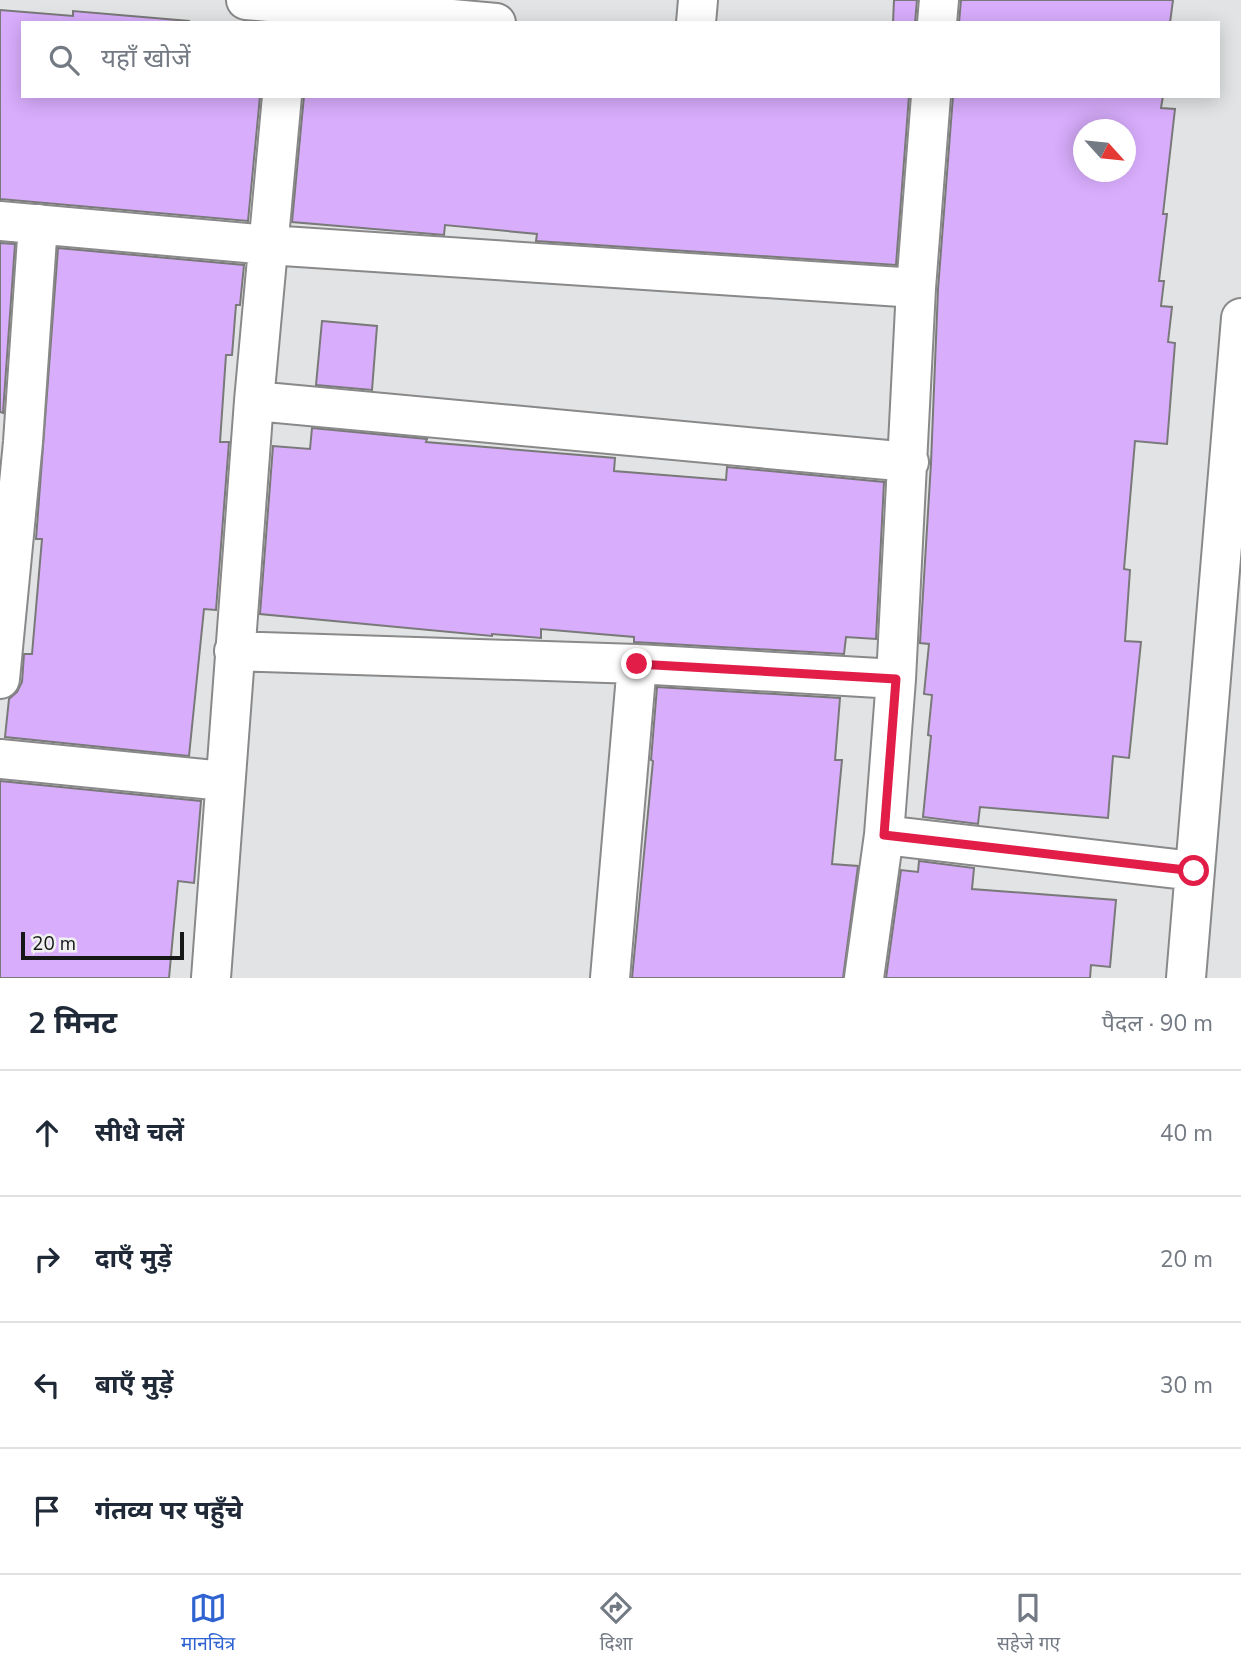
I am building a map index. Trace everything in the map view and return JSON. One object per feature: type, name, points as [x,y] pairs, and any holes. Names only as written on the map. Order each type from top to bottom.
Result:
[{"type":"street","points":[[246,0],[291,13],[455,21]]},
{"type":"street","points":[[696,21],[698,0]]},
{"type":"street","points":[[937,21],[939,0]]},
{"type":"street","points":[[211,978],[223,781],[282,98]]},
{"type":"street","points":[[864,978],[884,835],[896,679],[916,288],[931,98]]},
{"type":"street","points":[[0,221],[268,245],[916,288]]},
{"type":"street","points":[[0,680],[11,441],[38,224]]},
{"type":"street","points":[[1186,978],[1194,871],[1236,455],[1241,318]]},
{"type":"street","points":[[254,401],[909,462]]},
{"type":"street","points":[[234,651],[637,664],[896,679]]},
{"type":"street","points":[[610,978],[637,664]]},
{"type":"street","points":[[0,759],[223,781]]},
{"type":"street","points":[[884,835],[1194,871]]},
{"type":"building","points":[[894,0],[917,0],[915,21],[893,21]]},
{"type":"building","points":[[961,0],[1173,0],[1170,21],[959,21]]},
{"type":"building","points":[[0,10],[73,16],[73,11],[189,21],[21,21],[21,98],[260,98],[248,221],[0,199]]},
{"type":"building","points":[[304,98],[909,98],[896,265],[536,241],[537,234],[445,225],[444,235],[292,222]]},
{"type":"building","points":[[953,98],[1163,98],[1161,108],[1175,109],[1163,214],[1167,214],[1159,281],[1164,281],[1161,306],[1172,307],[1168,342],[1175,343],[1167,444],[1135,441],[1124,569],[1130,570],[1125,641],[1141,642],[1129,758],[1113,756],[1108,818],[980,807],[978,824],[923,817],[932,695],[924,694],[929,644],[920,643],[938,289]]},
{"type":"building","points":[[0,243],[15,244],[3,413],[0,412]]},
{"type":"building","points":[[58,248],[244,265],[240,305],[236,305],[232,355],[226,355],[220,442],[229,442],[216,610],[204,609],[189,756],[5,737],[9,699],[17,692],[22,682],[24,654],[32,654],[42,539],[36,539]]},
{"type":"building","points":[[322,321],[377,326],[372,390],[316,385]]},
{"type":"building","points":[[312,428],[427,439],[426,442],[615,458],[614,471],[726,480],[727,467],[884,482],[876,639],[846,637],[844,654],[634,642],[634,637],[541,629],[541,638],[492,636],[260,614],[273,446],[310,449]]},
{"type":"building","points":[[657,687],[840,698],[835,760],[842,760],[832,864],[858,866],[843,978],[632,978],[653,761]]},
{"type":"building","points":[[0,781],[201,801],[194,883],[178,881],[169,978],[0,978]]},
{"type":"building","points":[[919,861],[974,868],[972,889],[1116,900],[1110,967],[1091,965],[1090,978],[886,978],[901,870],[918,872]]},
{"type":"route","points":[[637,664],[896,679],[884,835],[1194,871]]}]
